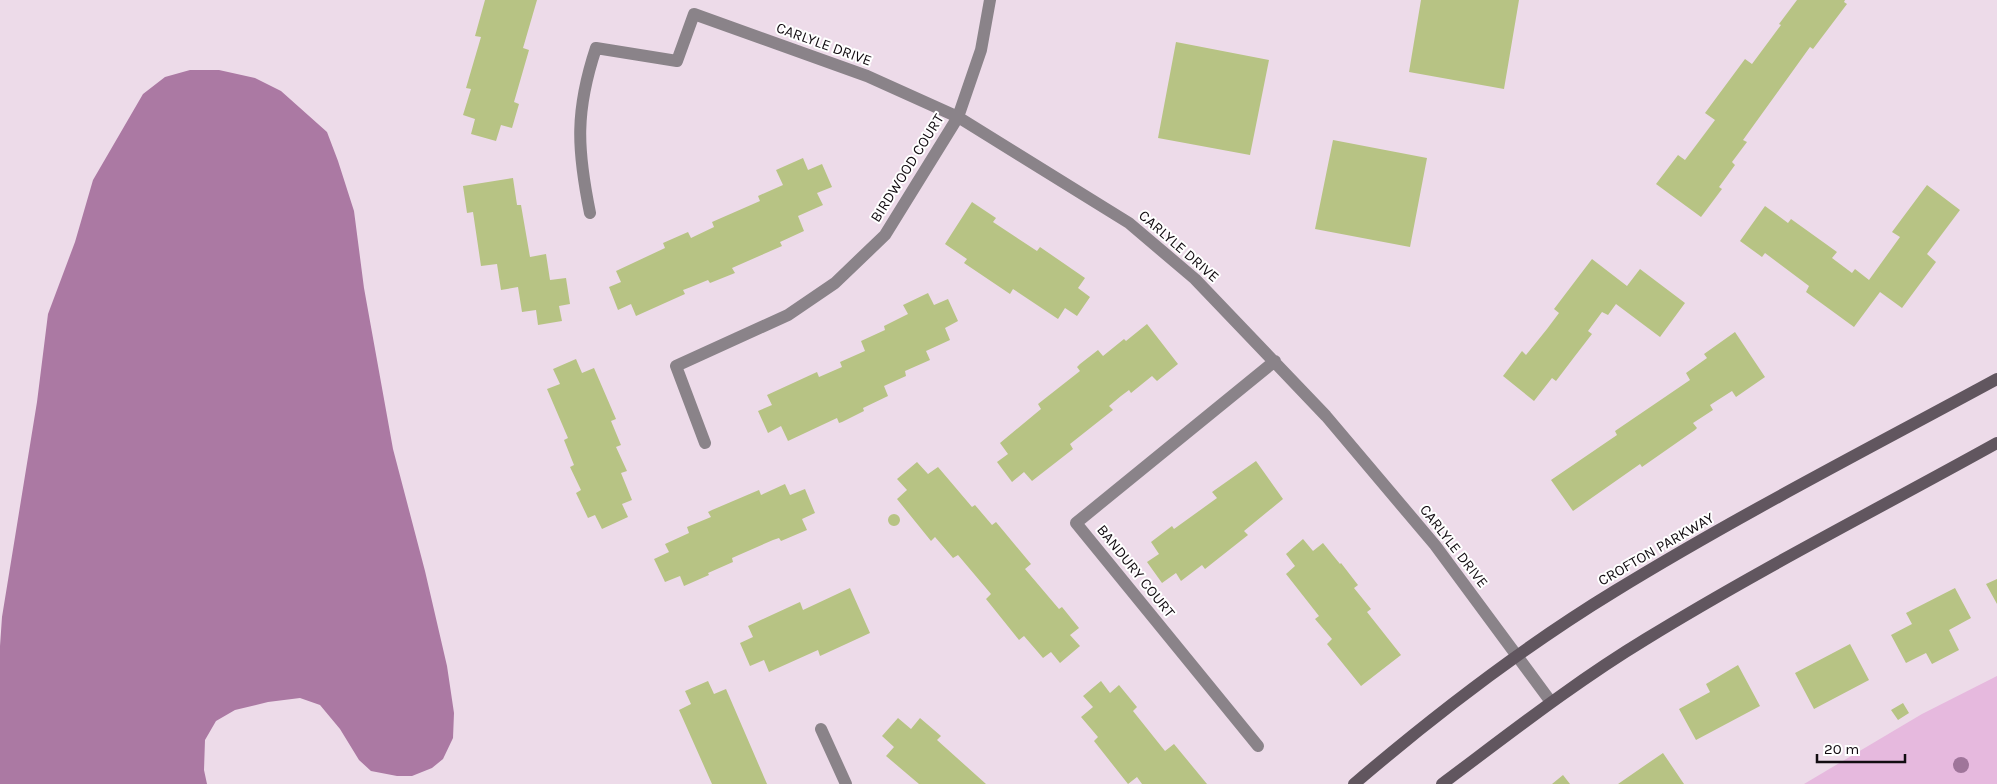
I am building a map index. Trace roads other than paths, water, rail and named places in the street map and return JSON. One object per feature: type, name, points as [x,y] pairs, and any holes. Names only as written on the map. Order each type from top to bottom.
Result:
[{"type":"street","name":"BIRDWOOD COURT","points":[[705,443],[676,366],[788,315],[835,283],[885,235],[958,117],[981,50],[990,0]]},
{"type":"street","name":"CARLYLE DRIVE","points":[[590,213],[582,170],[580,117],[587,76],[596,48],[677,61],[694,14],[867,76],[958,117],[1129,223],[1195,278],[1326,416],[1390,490],[1435,545],[1551,702]]},
{"type":"street","name":"BANDURY COURT","points":[[1258,746],[1076,522],[1275,361]]},
{"type":"street","name":"CROFTON PARKWAY","points":[[1354,784],[1398,746],[1517,656],[1615,591],[1997,379]]},
{"type":"street","points":[[1442,784],[1551,702],[1670,625],[1760,573],[1997,443]]},
{"type":"street","points":[[821,729],[846,784]]}]
